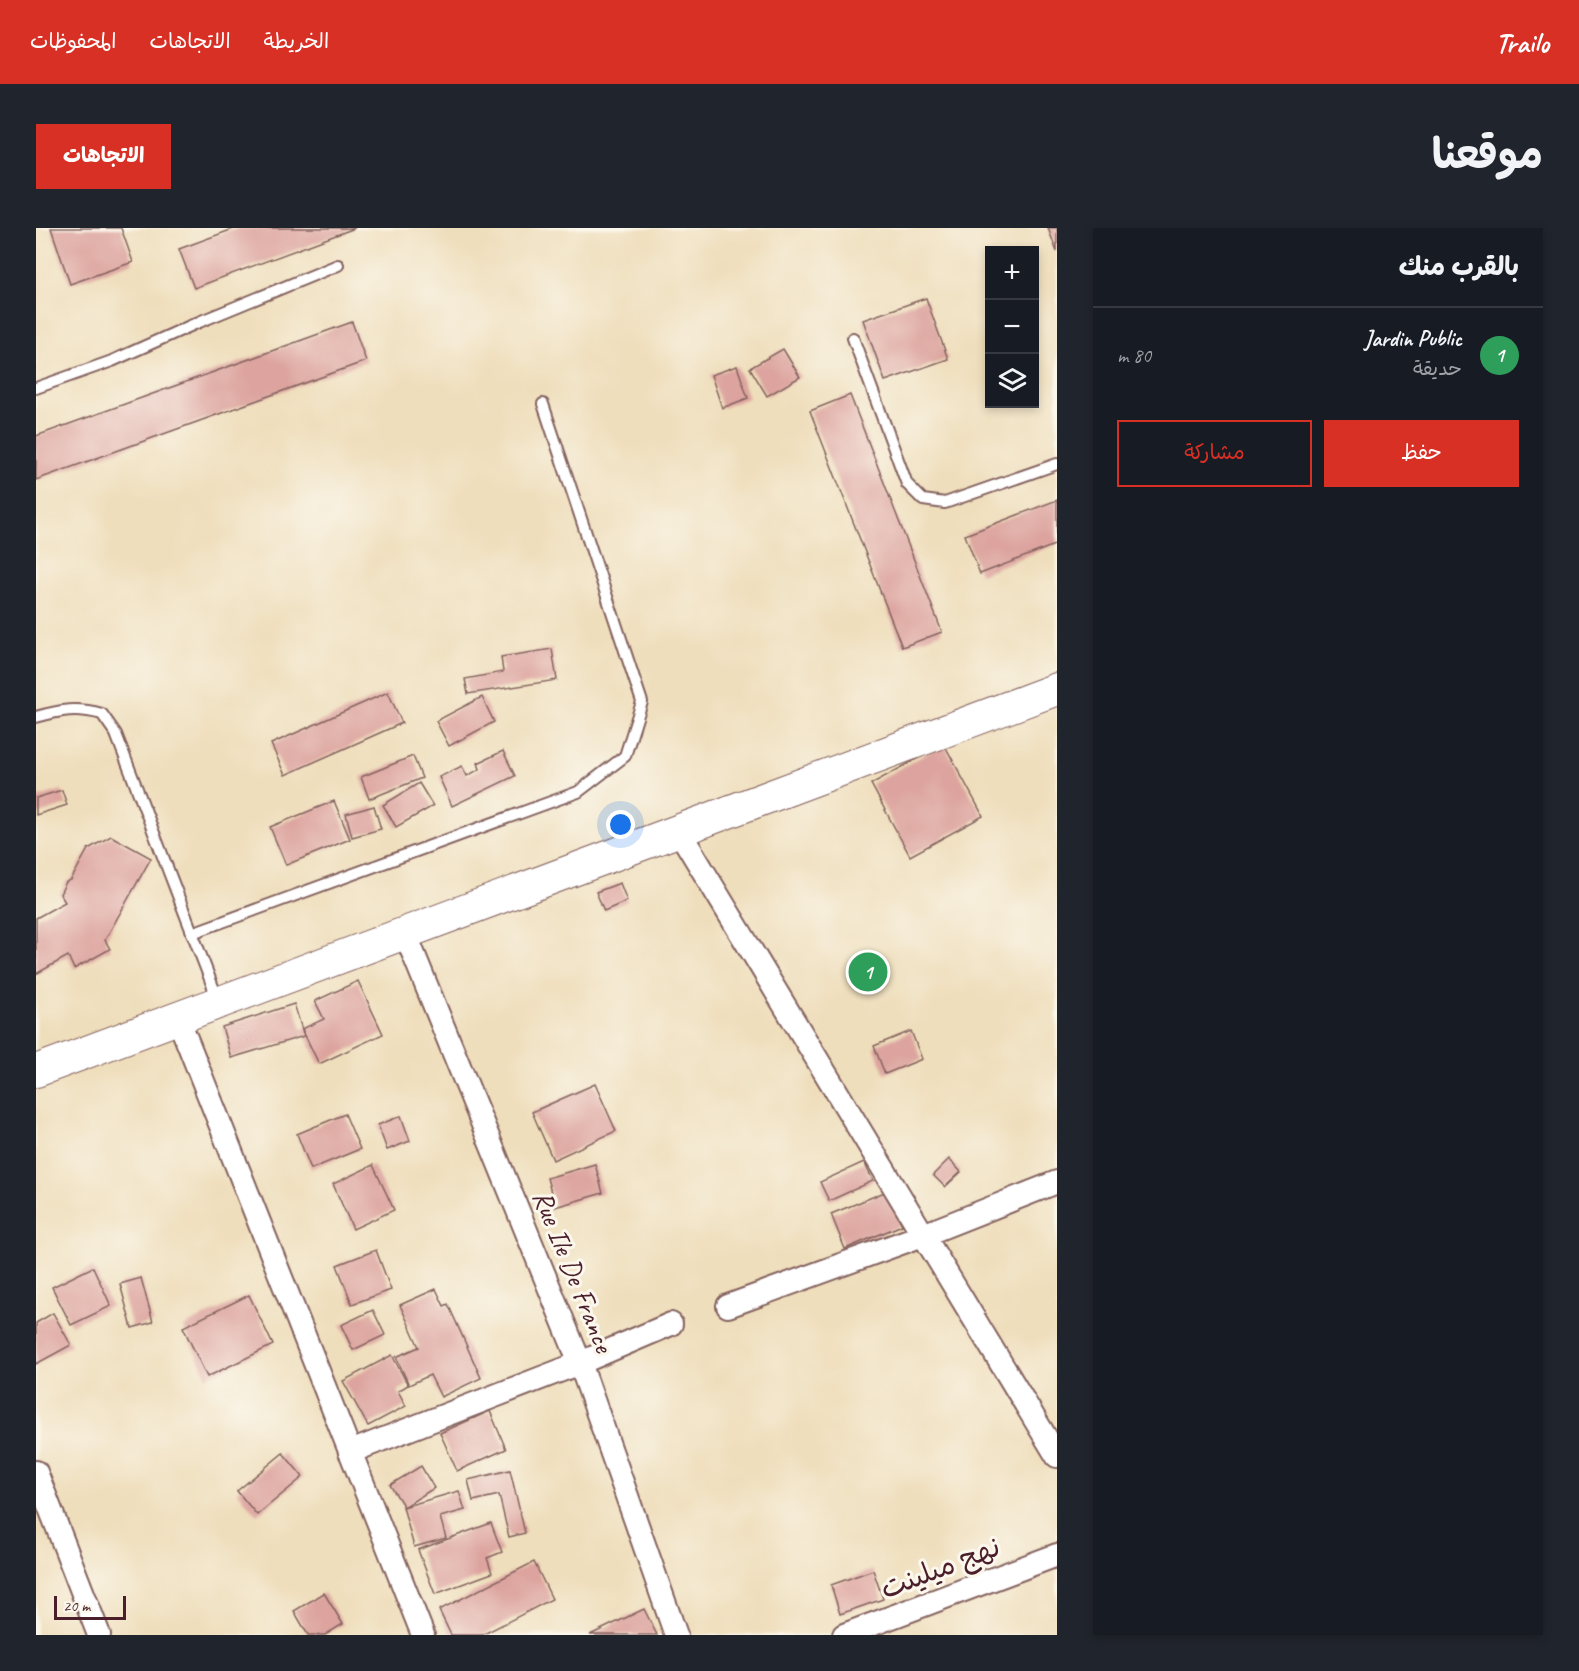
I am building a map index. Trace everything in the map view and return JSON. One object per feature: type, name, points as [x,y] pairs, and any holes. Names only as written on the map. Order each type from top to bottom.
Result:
[{"type":"main road","points":[[36,1071],[1057,689]]},
{"type":"street","points":[[679,831],[1057,1456]]},
{"type":"street","name":"Rue Ile De France","points":[[405,933],[580,1363],[676,1635]]},
{"type":"street","points":[[178,1018],[423,1635]]},
{"type":"street","points":[[728,1306],[923,1235],[1057,1182]]},
{"type":"street","points":[[350,1452],[580,1363],[671,1324]]},
{"type":"street","points":[[36,1472],[99,1635]]},
{"type":"street","name":"نهج ميلينت","points":[[844,1635],[1057,1555]]},
{"type":"lane","points":[[36,388],[112,361],[199,322],[338,265]]},
{"type":"lane","points":[[853,338],[907,484],[923,500],[945,503],[1057,464]]},
{"type":"lane","points":[[192,933],[578,792],[625,756],[642,702],[543,404]]},
{"type":"lane","points":[[36,717],[60,710],[82,709],[102,714],[120,744],[219,1003]]},
{"type":"building","points":[[51,228],[121,228],[133,262],[70,284]]},
{"type":"building","points":[[236,228],[355,228],[194,288],[179,249]]},
{"type":"building","points":[[1048,228],[1057,228],[1057,252]]},
{"type":"building","points":[[926,298],[948,359],[885,381],[863,320]]},
{"type":"building","points":[[352,322],[366,361],[36,480],[36,436]]},
{"type":"building","points":[[783,349],[800,377],[767,396],[750,368]]},
{"type":"building","points":[[737,366],[748,398],[722,408],[711,375]]},
{"type":"building","points":[[850,395],[942,632],[902,647],[810,411]]},
{"type":"building","points":[[1057,500],[1057,544],[980,574],[965,535]]},
{"type":"building","points":[[552,649],[557,680],[468,694],[465,679],[503,672],[501,657]]},
{"type":"building","points":[[388,692],[402,723],[285,775],[271,744]]},
{"type":"building","points":[[482,697],[494,722],[449,746],[436,721]]},
{"type":"building","points":[[944,744],[983,816],[910,856],[871,784]]},
{"type":"building","points":[[503,751],[515,776],[452,806],[439,777],[462,766],[467,776],[480,769],[478,763]]},
{"type":"building","points":[[413,756],[422,778],[369,799],[361,777]]},
{"type":"building","points":[[419,783],[433,806],[396,827],[383,805]]},
{"type":"building","points":[[62,790],[67,805],[36,815],[36,798]]},
{"type":"building","points":[[334,801],[350,839],[286,865],[270,827]]},
{"type":"building","points":[[374,806],[381,829],[352,837],[346,814]]},
{"type":"building","points":[[111,836],[151,858],[105,940],[110,949],[74,969],[68,956],[36,974],[36,918],[65,902],[60,894],[66,882],[71,880],[88,849]]},
{"type":"building","points":[[620,883],[627,901],[604,911],[596,892]]},
{"type":"building","points":[[358,981],[383,1034],[319,1064],[302,1029],[324,1019],[315,1001]]},
{"type":"building","points":[[294,1004],[304,1036],[231,1058],[222,1027]]},
{"type":"building","points":[[911,1031],[922,1059],[885,1074],[874,1046]]},
{"type":"building","points":[[595,1084],[616,1131],[553,1160],[532,1112]]},
{"type":"building","points":[[345,1114],[360,1149],[311,1169],[297,1134]]},
{"type":"building","points":[[401,1116],[410,1141],[387,1150],[378,1125]]},
{"type":"building","points":[[949,1159],[961,1172],[945,1187],[933,1175]]},
{"type":"building","points":[[864,1162],[873,1181],[829,1201],[820,1182]]},
{"type":"building","points":[[595,1164],[603,1193],[555,1207],[547,1178]]},
{"type":"building","points":[[373,1165],[394,1210],[353,1229],[333,1184]]},
{"type":"building","points":[[887,1191],[902,1225],[845,1249],[831,1214]]},
{"type":"building","points":[[376,1250],[391,1290],[352,1304],[337,1265]]},
{"type":"building","points":[[93,1267],[111,1306],[71,1325],[52,1287]]},
{"type":"building","points":[[141,1278],[153,1322],[132,1328],[120,1284]]},
{"type":"building","points":[[436,1289],[444,1306],[448,1304],[481,1378],[441,1397],[430,1375],[409,1385],[396,1357],[419,1347],[400,1305]]},
{"type":"building","points":[[249,1295],[273,1345],[207,1377],[183,1327]]},
{"type":"building","points":[[373,1310],[385,1335],[353,1350],[341,1325]]},
{"type":"building","points":[[53,1313],[71,1345],[36,1364],[36,1323]]},
{"type":"building","points":[[392,1355],[408,1385],[398,1391],[406,1406],[368,1426],[343,1381]]},
{"type":"building","points":[[490,1411],[506,1449],[457,1471],[440,1433]]},
{"type":"building","points":[[283,1453],[303,1477],[257,1515],[237,1491]]},
{"type":"building","points":[[421,1466],[434,1488],[404,1507],[390,1485]]},
{"type":"building","points":[[510,1470],[525,1533],[509,1537],[499,1495],[473,1501],[468,1480]]},
{"type":"building","points":[[459,1491],[465,1510],[440,1517],[446,1538],[414,1547],[403,1507]]},
{"type":"building","points":[[491,1523],[502,1552],[487,1558],[492,1573],[435,1594],[418,1550]]},
{"type":"building","points":[[534,1562],[552,1599],[482,1635],[451,1635],[439,1610]]},
{"type":"building","points":[[873,1570],[883,1599],[840,1614],[831,1585]]},
{"type":"building","points":[[324,1593],[343,1624],[325,1635],[308,1635],[294,1611]]},
{"type":"building","points":[[644,1609],[657,1635],[590,1635]]},
{"type":"place","name":"Jardin Public","points":[[868,972]]}]
